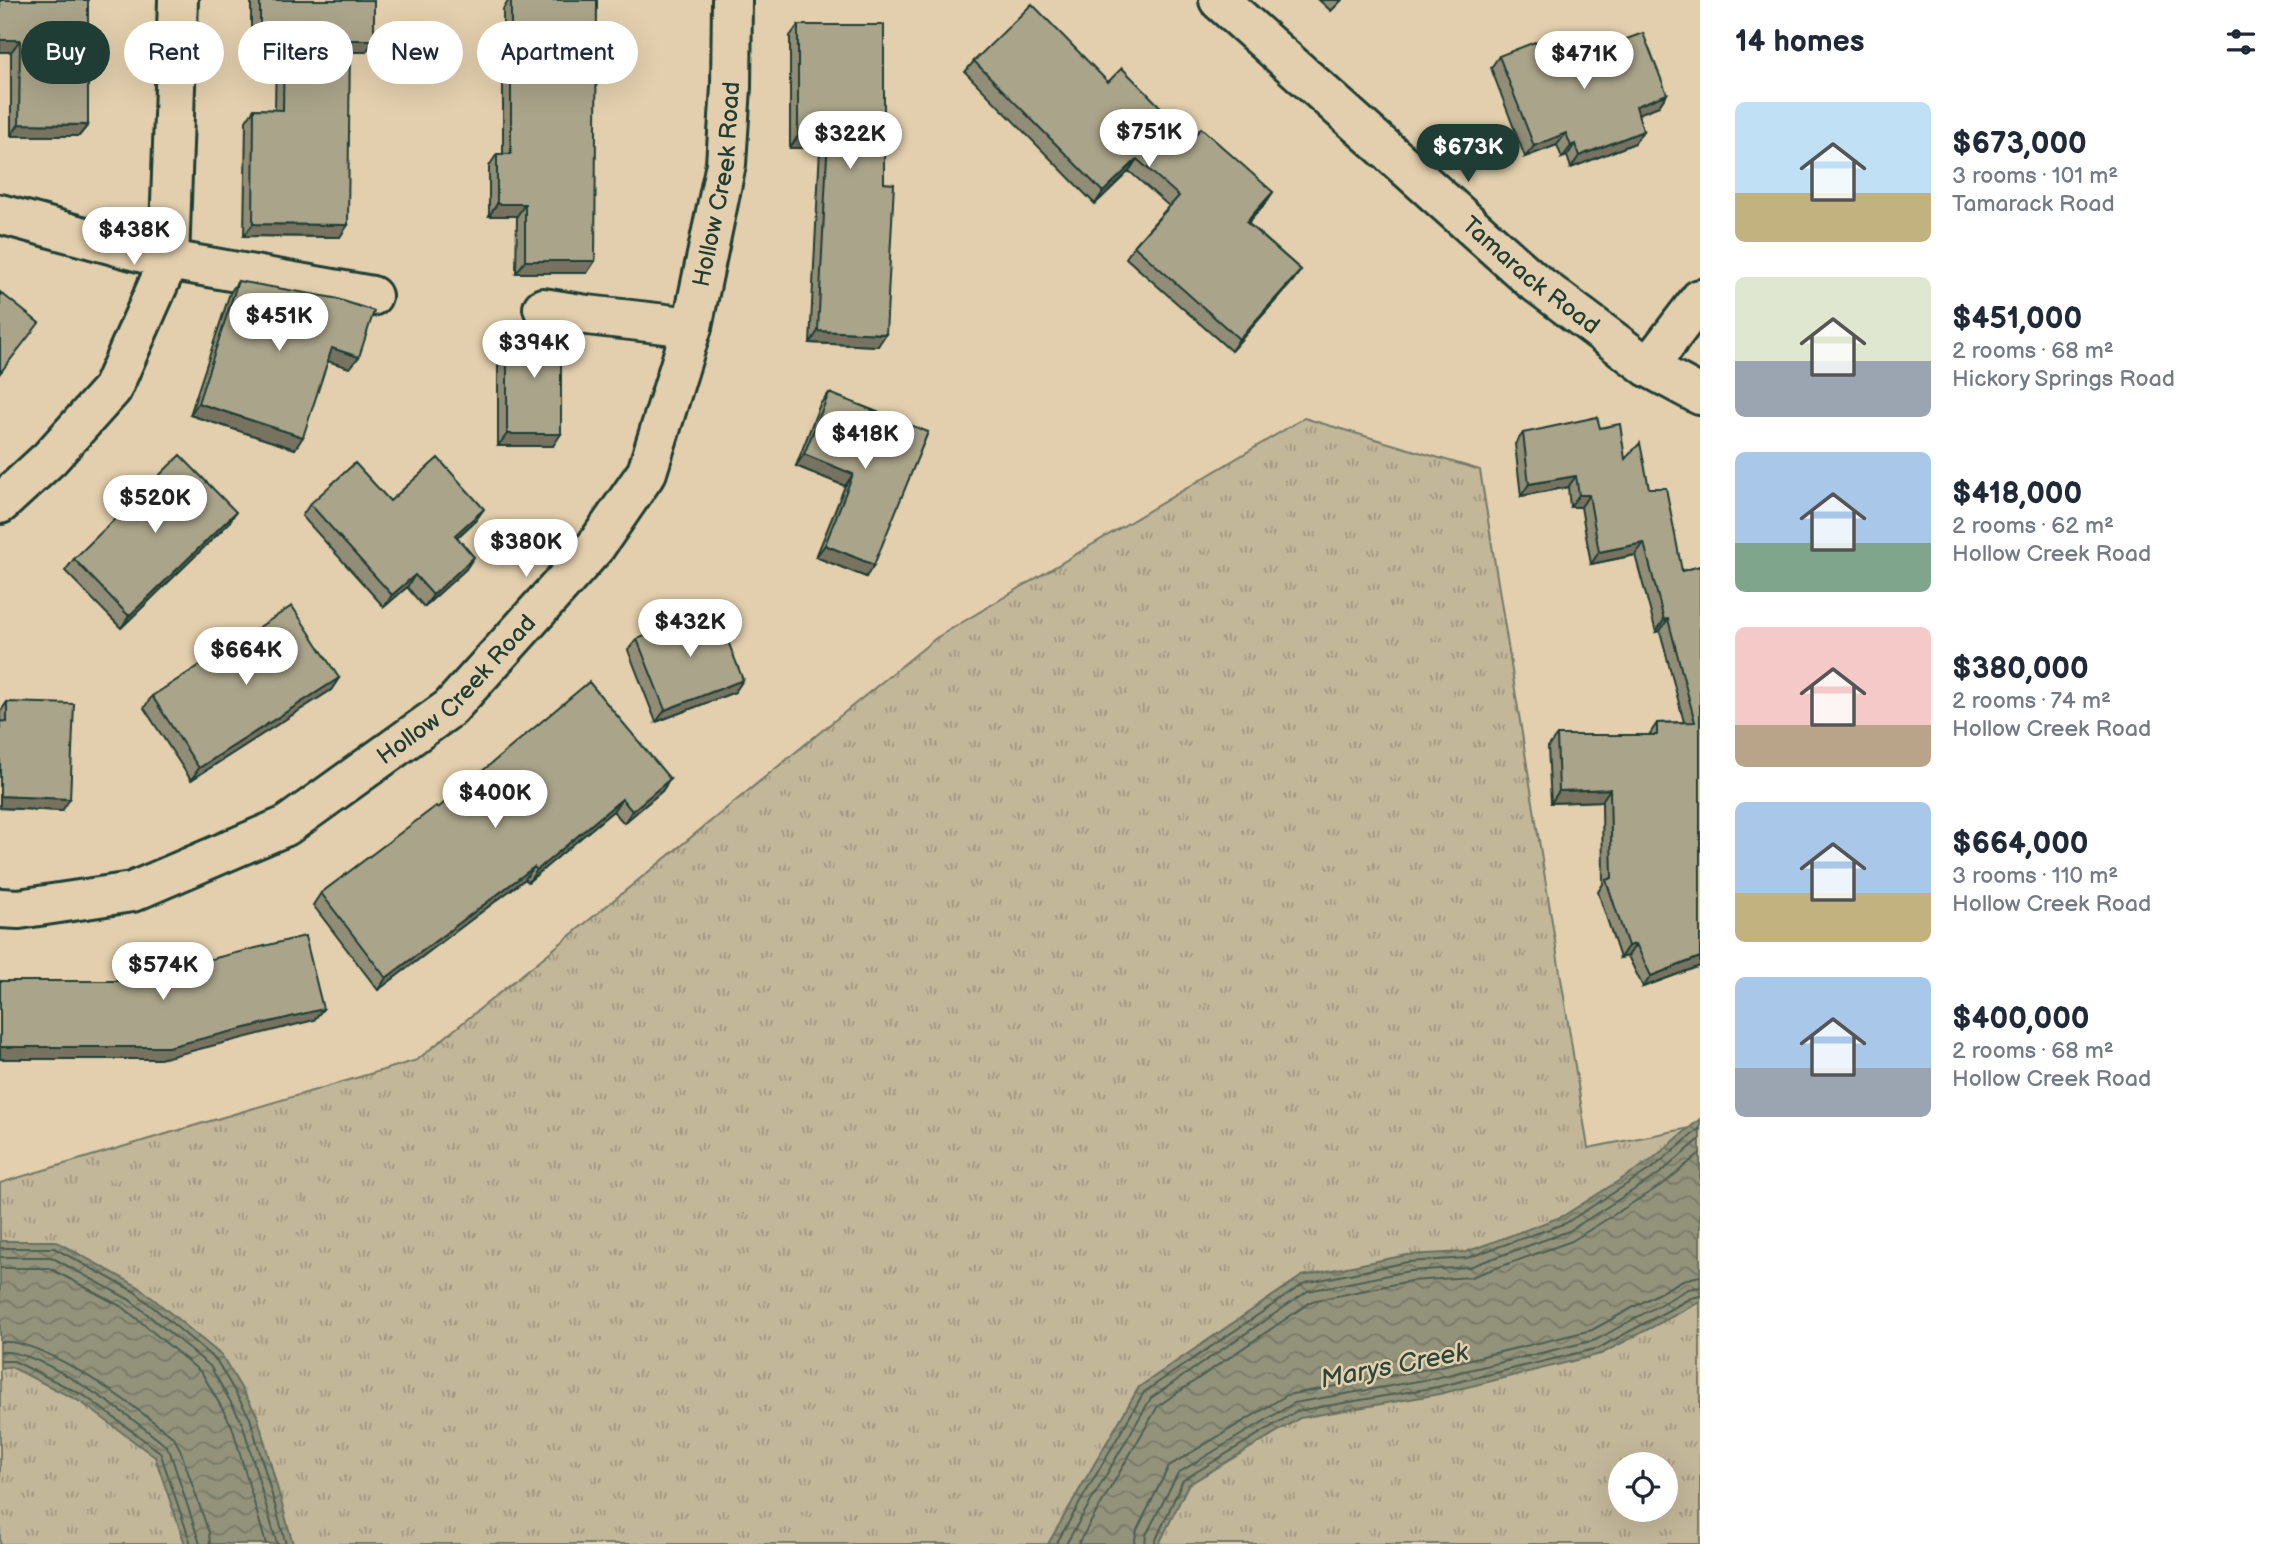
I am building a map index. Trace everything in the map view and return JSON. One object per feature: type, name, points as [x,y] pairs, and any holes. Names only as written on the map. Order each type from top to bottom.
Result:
[{"type":"street","points":[[0,504],[50,458],[113,389],[169,260],[177,0]]},
{"type":"street","name":"Hollow Creek Road","points":[[0,908],[19,909],[132,892],[286,827],[450,708],[596,546],[647,472],[692,327],[726,164],[731,87],[732,0]]},
{"type":"street","name":"Tamarack Road","points":[[1219,0],[1532,280],[1648,367],[1700,395]]},
{"type":"street","points":[[0,214],[169,260],[372,296]]},
{"type":"street","points":[[1648,367],[1700,299]]},
{"type":"street","points":[[543,307],[692,327]]},
{"type":"green space","points":[[1304,418],[1480,470],[1588,1148],[1700,1126],[1700,1544],[0,1544],[0,1183],[417,1060],[936,638]]},
{"type":"water","name":"Marys Creek","points":[[1700,1119],[1700,1302],[1601,1354],[1439,1394],[1300,1418],[1188,1485],[1159,1544],[1048,1544],[1139,1387],[1302,1276],[1407,1255],[1466,1252],[1563,1216],[1650,1161]]},
{"type":"water","points":[[0,1241],[55,1241],[139,1287],[222,1356],[257,1415],[293,1544],[185,1544],[155,1457],[81,1402],[11,1367],[0,1368]]},
{"type":"building","points":[[0,0],[88,0],[88,21],[21,21],[21,84],[88,84],[88,125],[19,124],[20,40],[0,40]]},
{"type":"building","points":[[260,0],[374,0],[374,21],[367,21],[367,40],[353,40],[353,21],[260,21]]},
{"type":"building","points":[[511,0],[597,0],[597,21],[511,21]]},
{"type":"building","points":[[1032,4],[1108,82],[1122,68],[1192,139],[1201,128],[1273,192],[1246,222],[1301,270],[1239,339],[1134,246],[1179,196],[1137,159],[1103,192],[974,61]]},
{"type":"building","points":[[798,25],[884,25],[884,183],[894,184],[886,334],[818,331],[828,136],[798,136]]},
{"type":"building","points":[[1643,33],[1667,94],[1636,106],[1643,131],[1579,156],[1575,144],[1571,146],[1566,133],[1534,146],[1499,56],[1535,42],[1542,58],[1583,42],[1588,53]]},
{"type":"building","points":[[283,84],[350,84],[348,225],[253,224],[254,109],[283,110]]},
{"type":"building","points":[[511,84],[596,84],[595,261],[525,261],[525,204],[497,204],[497,154],[511,154]]},
{"type":"building","points":[[238,281],[334,298],[374,311],[359,357],[332,348],[303,437],[198,403]]},
{"type":"building","points":[[0,292],[39,323],[0,373]]},
{"type":"building","points":[[507,327],[561,327],[561,434],[507,434]]},
{"type":"building","points":[[829,393],[928,432],[874,565],[825,545],[853,474],[804,454]]},
{"type":"building","points":[[1597,417],[1600,428],[1620,424],[1625,459],[1640,443],[1649,488],[1666,488],[1682,571],[1700,566],[1700,957],[1651,976],[1636,944],[1628,946],[1606,880],[1612,878],[1610,789],[1559,791],[1557,735],[1657,735],[1657,723],[1695,722],[1668,619],[1664,620],[1644,543],[1599,552],[1589,495],[1579,495],[1576,476],[1529,484],[1523,433]]},
{"type":"building","points":[[180,455],[236,512],[129,616],[74,559]]},
{"type":"building","points":[[438,458],[484,509],[455,535],[474,557],[433,595],[415,575],[392,595],[310,504],[355,463],[390,501]]},
{"type":"building","points":[[292,606],[339,678],[199,768],[152,696]]},
{"type":"building","points":[[715,608],[743,680],[665,710],[637,639]]},
{"type":"building","points":[[589,682],[670,779],[632,811],[622,799],[537,870],[534,867],[386,978],[321,893],[436,806],[438,808]]},
{"type":"building","points":[[7,702],[74,704],[70,799],[0,796],[0,721],[7,722]]},
{"type":"building","points":[[305,936],[323,1009],[168,1047],[0,1047],[0,981],[122,981]]}]
